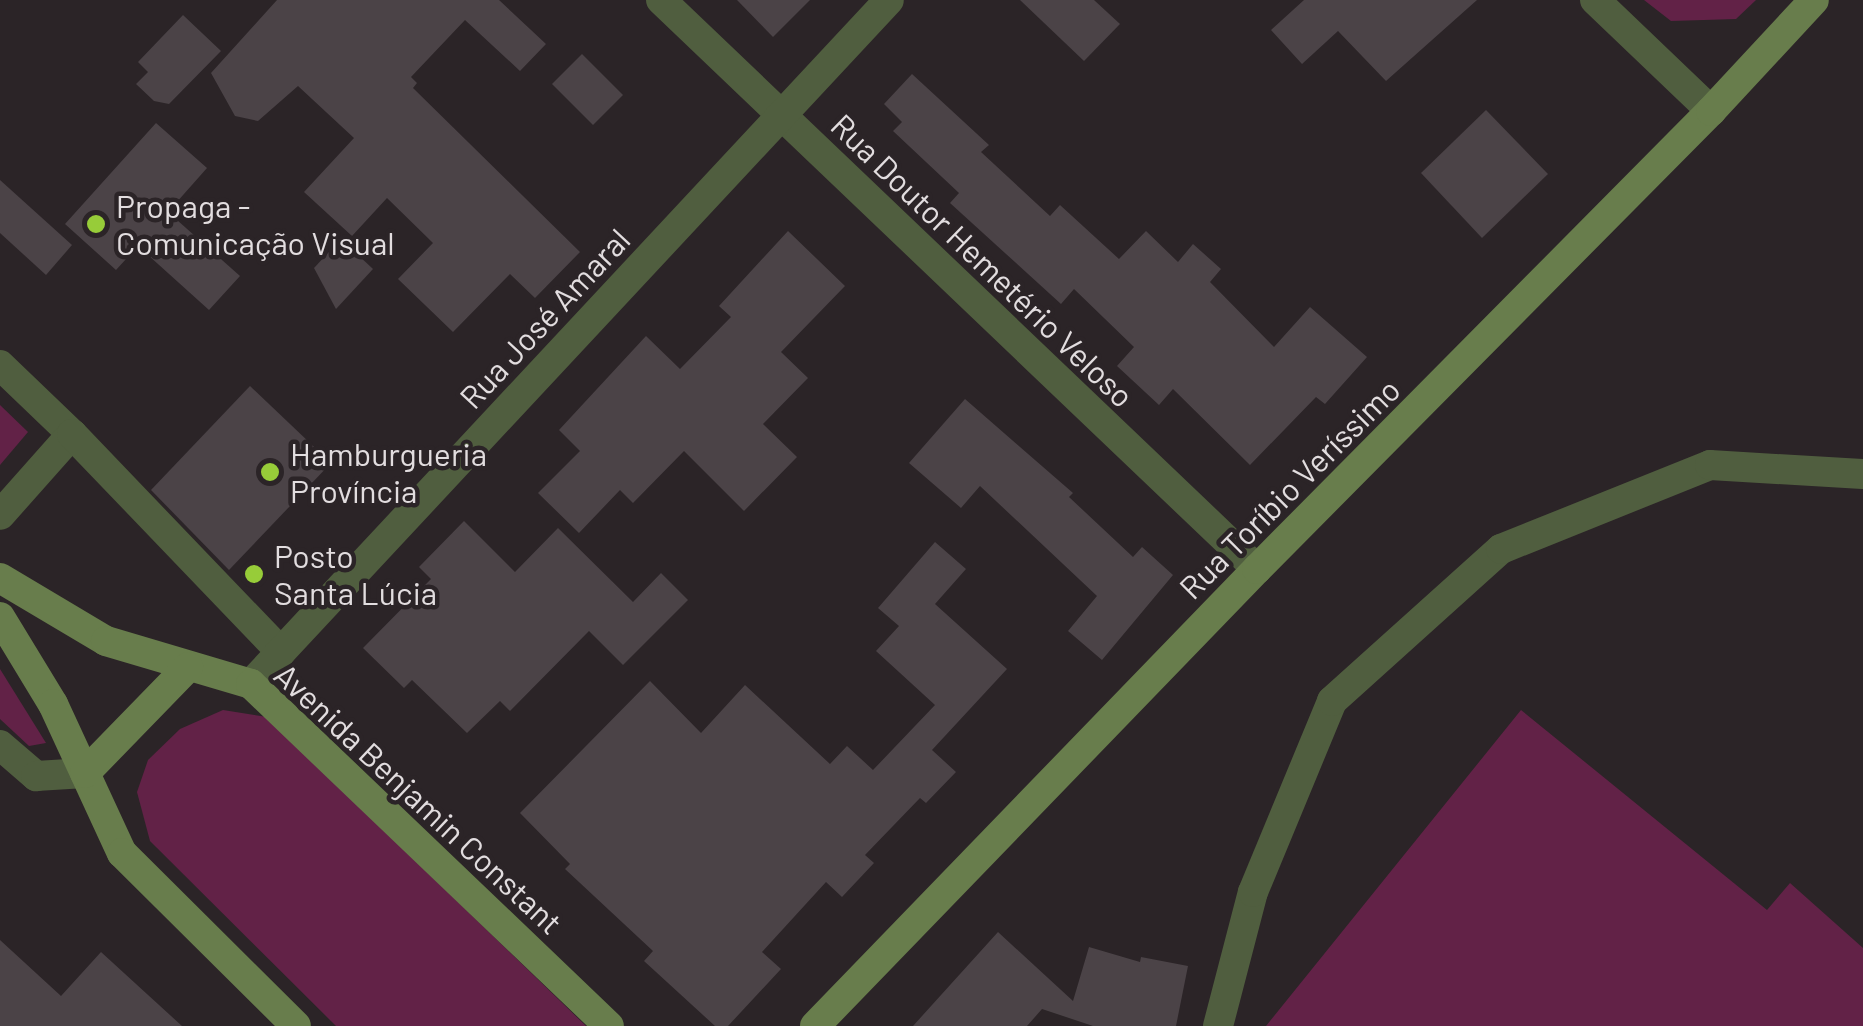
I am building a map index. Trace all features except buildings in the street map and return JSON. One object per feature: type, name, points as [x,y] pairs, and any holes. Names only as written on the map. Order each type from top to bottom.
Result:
[{"type":"main road","name":"Rua Toríbio Veríssimo","points":[[816,1026],[1257,569],[1712,112],[1814,0]]},
{"type":"main road","name":"Avenida Benjamin Constant","points":[[0,578],[106,641],[250,684],[609,1026]]},
{"type":"main road","points":[[0,617],[52,704],[122,854],[296,1026]]},
{"type":"main road","points":[[85,773],[188,667]]},
{"type":"street","name":"Rua Doutor Hemetério Veloso","points":[[662,0],[1257,569]]},
{"type":"street","name":"Rua José Amaral","points":[[250,684],[890,0]]},
{"type":"street","points":[[1595,0],[1712,112]]},
{"type":"street","points":[[0,365],[72,434],[281,652]]},
{"type":"street","points":[[0,515],[72,434]]},
{"type":"street","points":[[1218,1026],[1252,892],[1332,701],[1501,549],[1710,465],[1863,474]]},
{"type":"street","points":[[0,745],[36,776],[85,773]]},
{"type":"shaded area","points":[[1644,0],[1756,0],[1736,19],[1671,21]]},
{"type":"shaded area","points":[[0,405],[28,432],[0,465]]},
{"type":"shaded area","points":[[0,669],[46,743],[29,746],[0,719]]},
{"type":"shaded area","points":[[223,710],[267,717],[586,1026],[336,1026],[150,841],[137,792],[148,760],[180,729]]},
{"type":"shaded area","points":[[1521,710],[1767,910],[1790,883],[1863,948],[1863,1026],[1266,1026]]},
{"type":"place","name":"Propaga - Comunicação Visual","points":[[96,224]]},
{"type":"place","name":"Hamburgueria Província","points":[[270,472]]},
{"type":"place","name":"Posto Santa Lúcia","points":[[254,574]]}]
